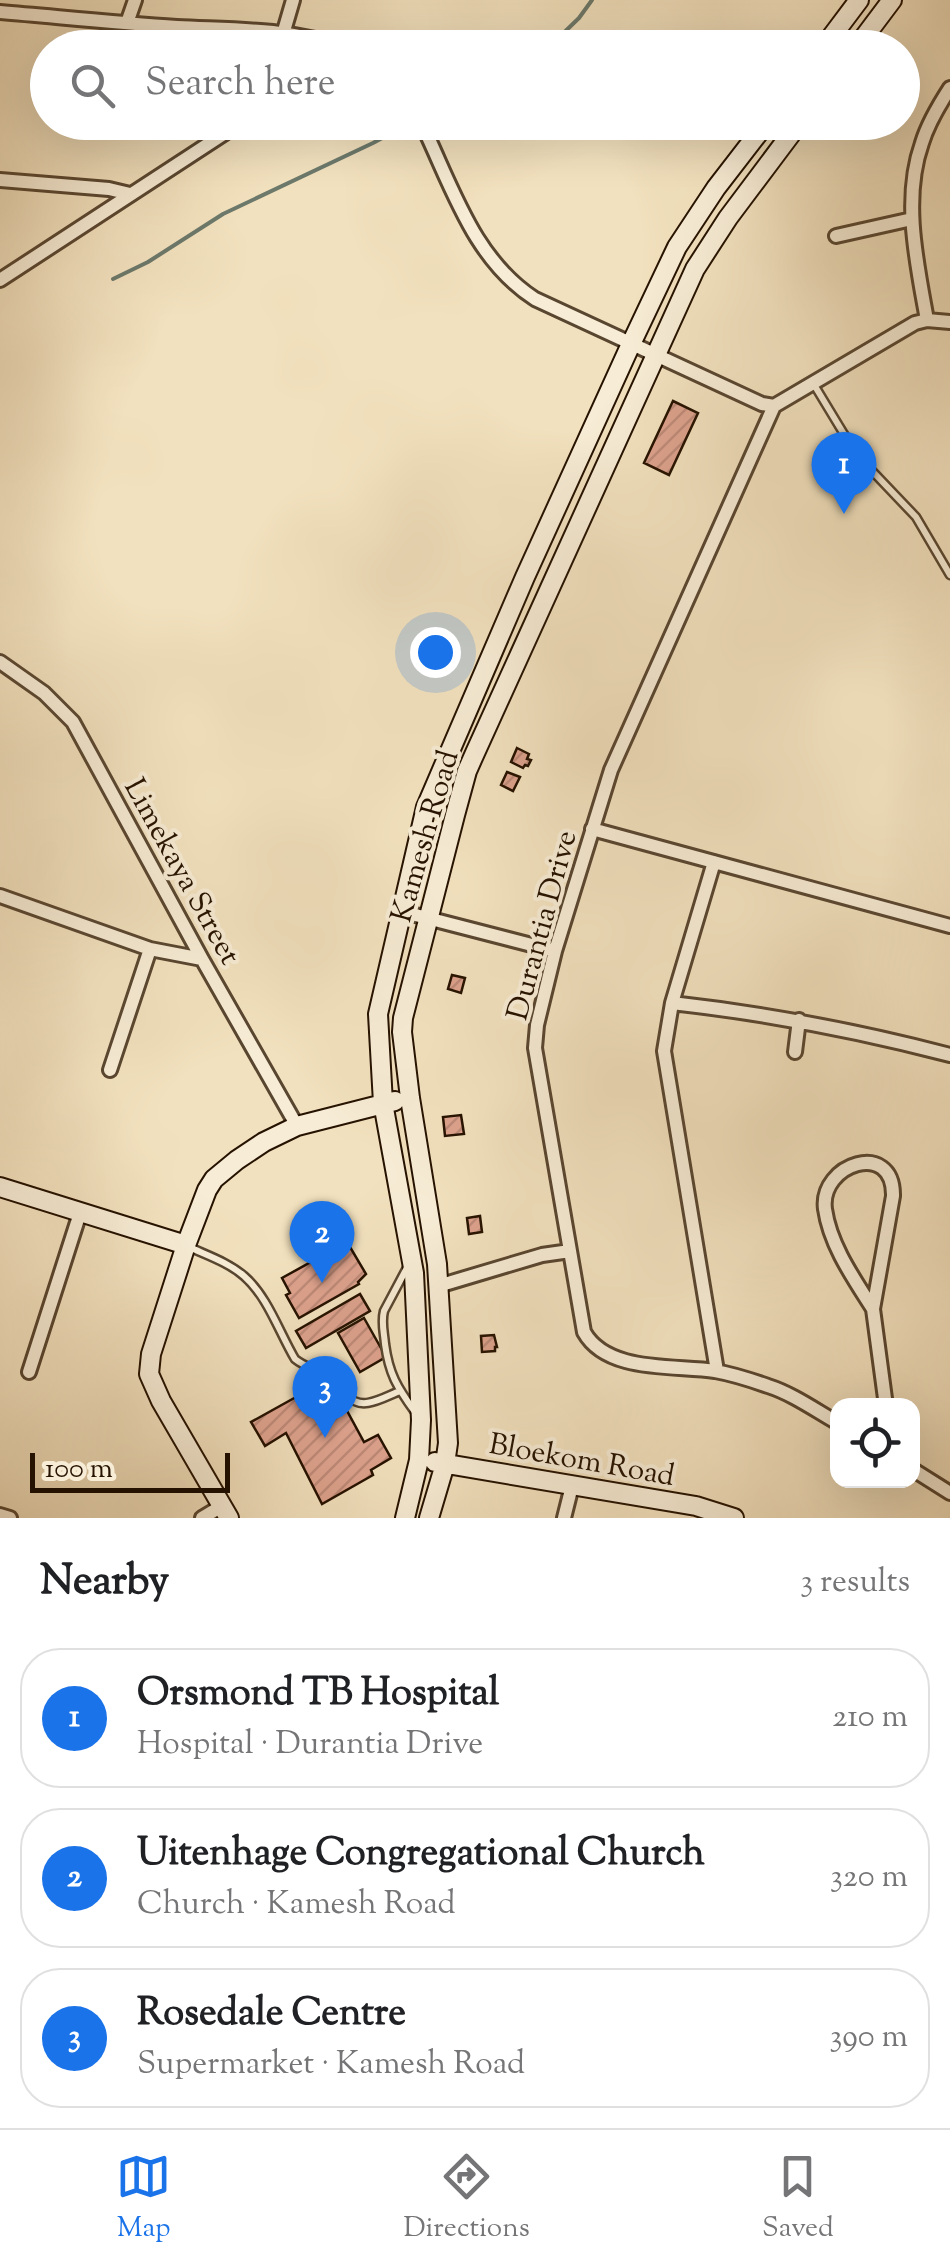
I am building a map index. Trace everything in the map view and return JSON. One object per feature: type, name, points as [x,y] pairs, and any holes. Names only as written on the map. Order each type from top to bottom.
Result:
[{"type":"main road","points":[[837,30],[859,0]]},
{"type":"main road","points":[[870,30],[892,0]]},
{"type":"main road","name":"Kamesh Road","points":[[404,1518],[419,1460],[421,1420],[412,1258],[384,1103],[378,1014],[426,807],[525,577],[678,247],[754,140]]},
{"type":"main road","name":"Kamesh Road","points":[[429,1518],[448,1444],[438,1286],[402,1032],[467,771],[695,269],[786,140]]},
{"type":"main road","points":[[226,1512],[160,1401],[149,1374],[151,1354],[206,1190],[264,1142],[296,1126],[410,1098]]},
{"type":"main road","points":[[0,1188],[186,1245]]},
{"type":"main road","name":"Bloekom Road","points":[[419,1460],[696,1506],[734,1518]]},
{"type":"street","points":[[127,24],[135,0]]},
{"type":"street","points":[[285,30],[294,0]]},
{"type":"street","points":[[0,12],[245,30]]},
{"type":"street","points":[[927,320],[912,219],[916,175],[922,142],[950,88]]},
{"type":"street","points":[[0,280],[214,140]]},
{"type":"street","points":[[430,140],[480,246],[503,274],[535,300],[762,404],[774,406],[907,326],[927,320],[950,322]]},
{"type":"street","points":[[0,180],[109,188],[130,194]]},
{"type":"street","points":[[836,236],[912,219]]},
{"type":"street","name":"Durantia Drive","points":[[774,406],[611,770],[555,951],[537,1025],[536,1048],[584,1332],[598,1350],[634,1362],[718,1372],[768,1385],[830,1418]]},
{"type":"street","name":"Limekaya Street","points":[[0,662],[44,693],[73,722],[296,1126]]},
{"type":"street","points":[[592,829],[950,926]]},
{"type":"street","points":[[714,862],[672,1003],[664,1052],[718,1372]]},
{"type":"street","points":[[0,896],[150,949],[202,959]]},
{"type":"street","points":[[400,912],[555,951]]},
{"type":"street","points":[[110,1070],[150,949]]},
{"type":"street","points":[[672,1003],[799,1020],[950,1055]]},
{"type":"street","points":[[796,1052],[799,1020]]},
{"type":"street","points":[[873,1309],[851,1274],[824,1206],[830,1182],[838,1174],[865,1163],[879,1164],[894,1182],[873,1309],[885,1398]]},
{"type":"street","points":[[29,1372],[80,1213]]},
{"type":"street","points":[[438,1286],[542,1254],[570,1251]]},
{"type":"street","points":[[920,1473],[950,1493]]},
{"type":"street","points":[[564,1518],[572,1486]]},
{"type":"street","points":[[202,1518],[226,1512]]},
{"type":"street","points":[[0,1515],[10,1518]]},
{"type":"lane","points":[[813,383],[856,454],[916,517],[950,575]]},
{"type":"lane","points":[[186,1245],[244,1276],[258,1290],[295,1359],[336,1382],[350,1399],[367,1404],[400,1391]]},
{"type":"lane","points":[[412,1258],[382,1318],[387,1363],[394,1382],[421,1420]]},
{"type":"building","points":[[673,401],[698,413],[669,475],[644,463]]},
{"type":"building","points":[[517,748],[529,754],[528,766],[523,768],[511,762]]},
{"type":"building","points":[[507,772],[520,777],[513,791],[501,785]]},
{"type":"building","points":[[452,975],[465,978],[461,993],[448,989]]},
{"type":"building","points":[[461,1115],[464,1134],[445,1136],[443,1117]]},
{"type":"building","points":[[480,1216],[482,1232],[469,1234],[467,1218]]},
{"type":"building","points":[[338,1247],[350,1247],[366,1274],[359,1284],[299,1318],[282,1278]]},
{"type":"building","points":[[360,1294],[370,1311],[306,1348],[296,1331]]},
{"type":"building","points":[[364,1318],[386,1357],[360,1372],[338,1333]]},
{"type":"building","points":[[494,1335],[495,1351],[482,1352],[481,1336]]},
{"type":"building","points":[[315,1377],[326,1389],[333,1385],[364,1442],[378,1435],[391,1458],[371,1470],[373,1475],[322,1504],[286,1433],[265,1446],[251,1422],[305,1392],[302,1385]]},
{"type":"waterway","points":[[567,30],[592,0]]},
{"type":"waterway","points":[[113,279],[148,262],[223,214],[379,140]]},
{"type":"place","name":"Orsmond TB Hospital","points":[[844,514]]},
{"type":"place","name":"Uitenhage Congregational Church","points":[[322,1283]]},
{"type":"place","name":"Rosedale Centre","points":[[325,1438]]}]
